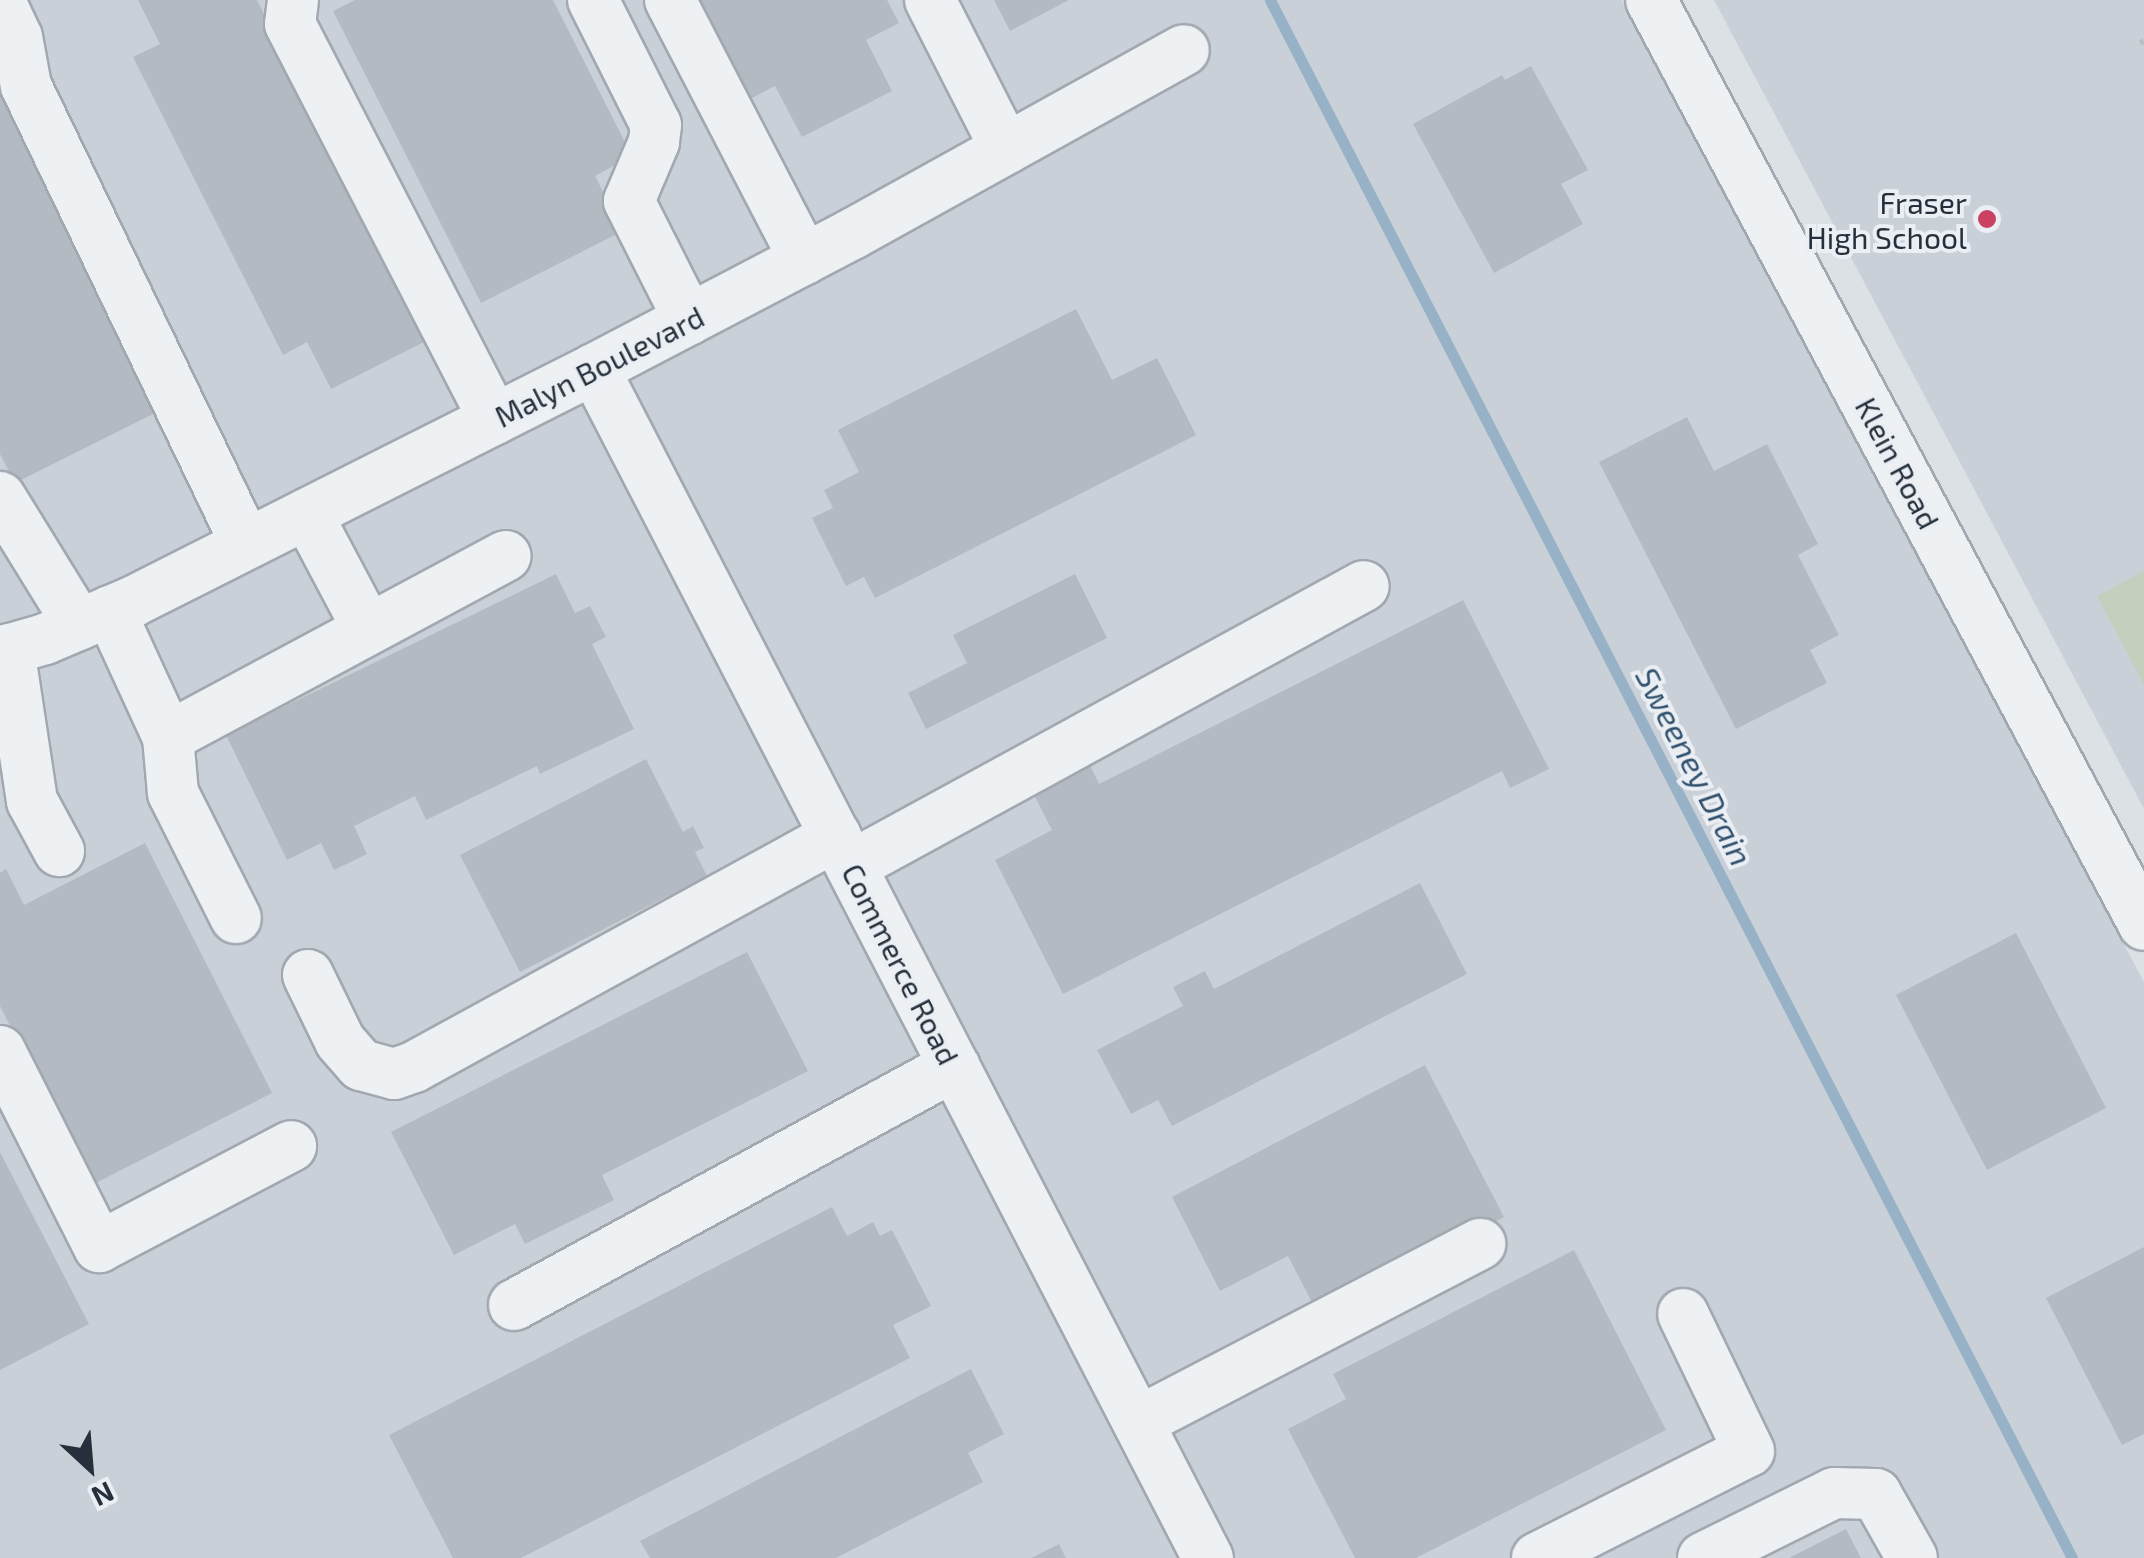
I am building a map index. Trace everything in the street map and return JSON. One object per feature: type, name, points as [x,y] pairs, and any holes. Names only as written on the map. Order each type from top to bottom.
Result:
[{"type":"street","points":[[293,0],[290,24],[494,420]]},
{"type":"street","points":[[593,0],[656,125],[654,142],[615,187],[688,320]]},
{"type":"street","points":[[670,0],[804,259]]},
{"type":"street","points":[[930,0],[1006,149]]},
{"type":"street","name":"Klein Road","points":[[1651,0],[2144,925]]},
{"type":"street","points":[[0,1],[17,36],[26,86],[246,544]]},
{"type":"street","name":"Malyn Boulevard","points":[[4,651],[94,618],[494,420],[804,259],[1184,50]]},
{"type":"street","name":"Commerce Road","points":[[594,369],[1208,1558]]},
{"type":"street","points":[[0,498],[94,618],[168,737],[173,793],[236,918]]},
{"type":"street","points":[[307,514],[368,628]]},
{"type":"street","points":[[168,737],[506,556]]},
{"type":"street","points":[[308,975],[340,1041],[361,1065],[394,1074],[414,1068],[1364,586]]},
{"type":"street","points":[[4,651],[32,800],[59,851]]},
{"type":"street","points":[[0,1051],[100,1247],[290,1146]]},
{"type":"street","points":[[514,1304],[954,1066]]},
{"type":"street","points":[[1138,1422],[1480,1244]]},
{"type":"street","points":[[1537,1558],[1749,1451],[1683,1314]]},
{"type":"street","points":[[1703,1558],[1834,1493],[1876,1494],[1912,1558]]},
{"type":"shaded area","points":[[0,0],[1621,0],[2144,982],[2144,1558],[0,1558]]},
{"type":"shaded area","name":"Fraser High School","points":[[1714,0],[2144,0],[2144,809],[1947,438]]},
{"type":"green space","points":[[2144,571],[2144,685],[2097,596]]},
{"type":"building","points":[[138,0],[257,0],[428,340],[331,389],[307,342],[283,355],[133,57],[160,44]]},
{"type":"building","points":[[355,0],[553,0],[632,156],[595,176],[623,231],[481,303],[333,11]]},
{"type":"building","points":[[699,0],[887,0],[899,23],[866,40],[892,91],[802,137],[775,86],[750,99]]},
{"type":"building","points":[[994,0],[1069,0],[1010,31]]},
{"type":"building","points":[[1531,66],[1588,170],[1561,184],[1583,224],[1494,273],[1413,124],[1502,75],[1505,80]]},
{"type":"building","points":[[0,87],[163,409],[15,483],[0,454]]},
{"type":"building","points":[[1076,309],[1112,380],[1157,358],[1196,435],[875,598],[864,577],[846,586],[812,518],[833,508],[824,490],[859,472],[838,430]]},
{"type":"building","points":[[1687,417],[1714,471],[1767,444],[1818,544],[1798,555],[1839,635],[1810,650],[1827,683],[1736,729],[1599,462]]},
{"type":"building","points":[[556,574],[575,613],[590,606],[606,637],[592,644],[634,729],[540,774],[537,766],[426,820],[415,796],[354,826],[367,854],[334,870],[321,843],[287,860],[226,735]]},
{"type":"building","points":[[1075,574],[1107,638],[926,729],[908,693],[967,663],[953,635]]},
{"type":"building","points":[[1463,600],[1549,769],[1510,788],[1502,771],[1063,994],[995,860],[1052,830],[1032,791],[1089,763],[1099,784]]},
{"type":"building","points":[[646,759],[683,832],[693,826],[704,848],[695,852],[707,876],[520,972],[460,855]]},
{"type":"building","points":[[145,843],[272,1093],[92,1185],[0,1006],[0,873],[6,869],[24,905]]},
{"type":"building","points":[[1420,883],[1467,974],[1172,1126],[1158,1100],[1131,1114],[1097,1050],[1183,1006],[1173,987],[1205,971],[1214,989]]},
{"type":"building","points":[[2016,933],[2106,1108],[1987,1170],[1896,995]]},
{"type":"building","points":[[747,952],[808,1071],[602,1175],[614,1200],[525,1244],[515,1224],[454,1255],[391,1132]]},
{"type":"building","points":[[1425,1065],[1504,1217],[1317,1312],[1288,1256],[1220,1291],[1172,1197]]},
{"type":"building","points":[[0,1152],[89,1324],[0,1370]]},
{"type":"building","points":[[832,1207],[847,1236],[873,1222],[880,1236],[892,1230],[931,1306],[893,1325],[910,1358],[521,1558],[453,1558],[389,1435]]},
{"type":"building","points":[[2144,1247],[2144,1434],[2122,1445],[2046,1298]]},
{"type":"building","points":[[1574,1250],[1666,1430],[1416,1558],[1355,1558],[1288,1429],[1346,1399],[1333,1374]]},
{"type":"building","points":[[971,1369],[1004,1434],[968,1453],[983,1482],[836,1558],[650,1558],[640,1541]]},
{"type":"building","points":[[1846,1529],[1861,1558],[1789,1558]]},
{"type":"building","points":[[1059,1544],[1066,1558],[1031,1558]]},
{"type":"waterway","name":"Sweeney Drain","points":[[1270,0],[2072,1558]]},
{"type":"place","name":"Fraser High School","points":[[1987,219]]}]
